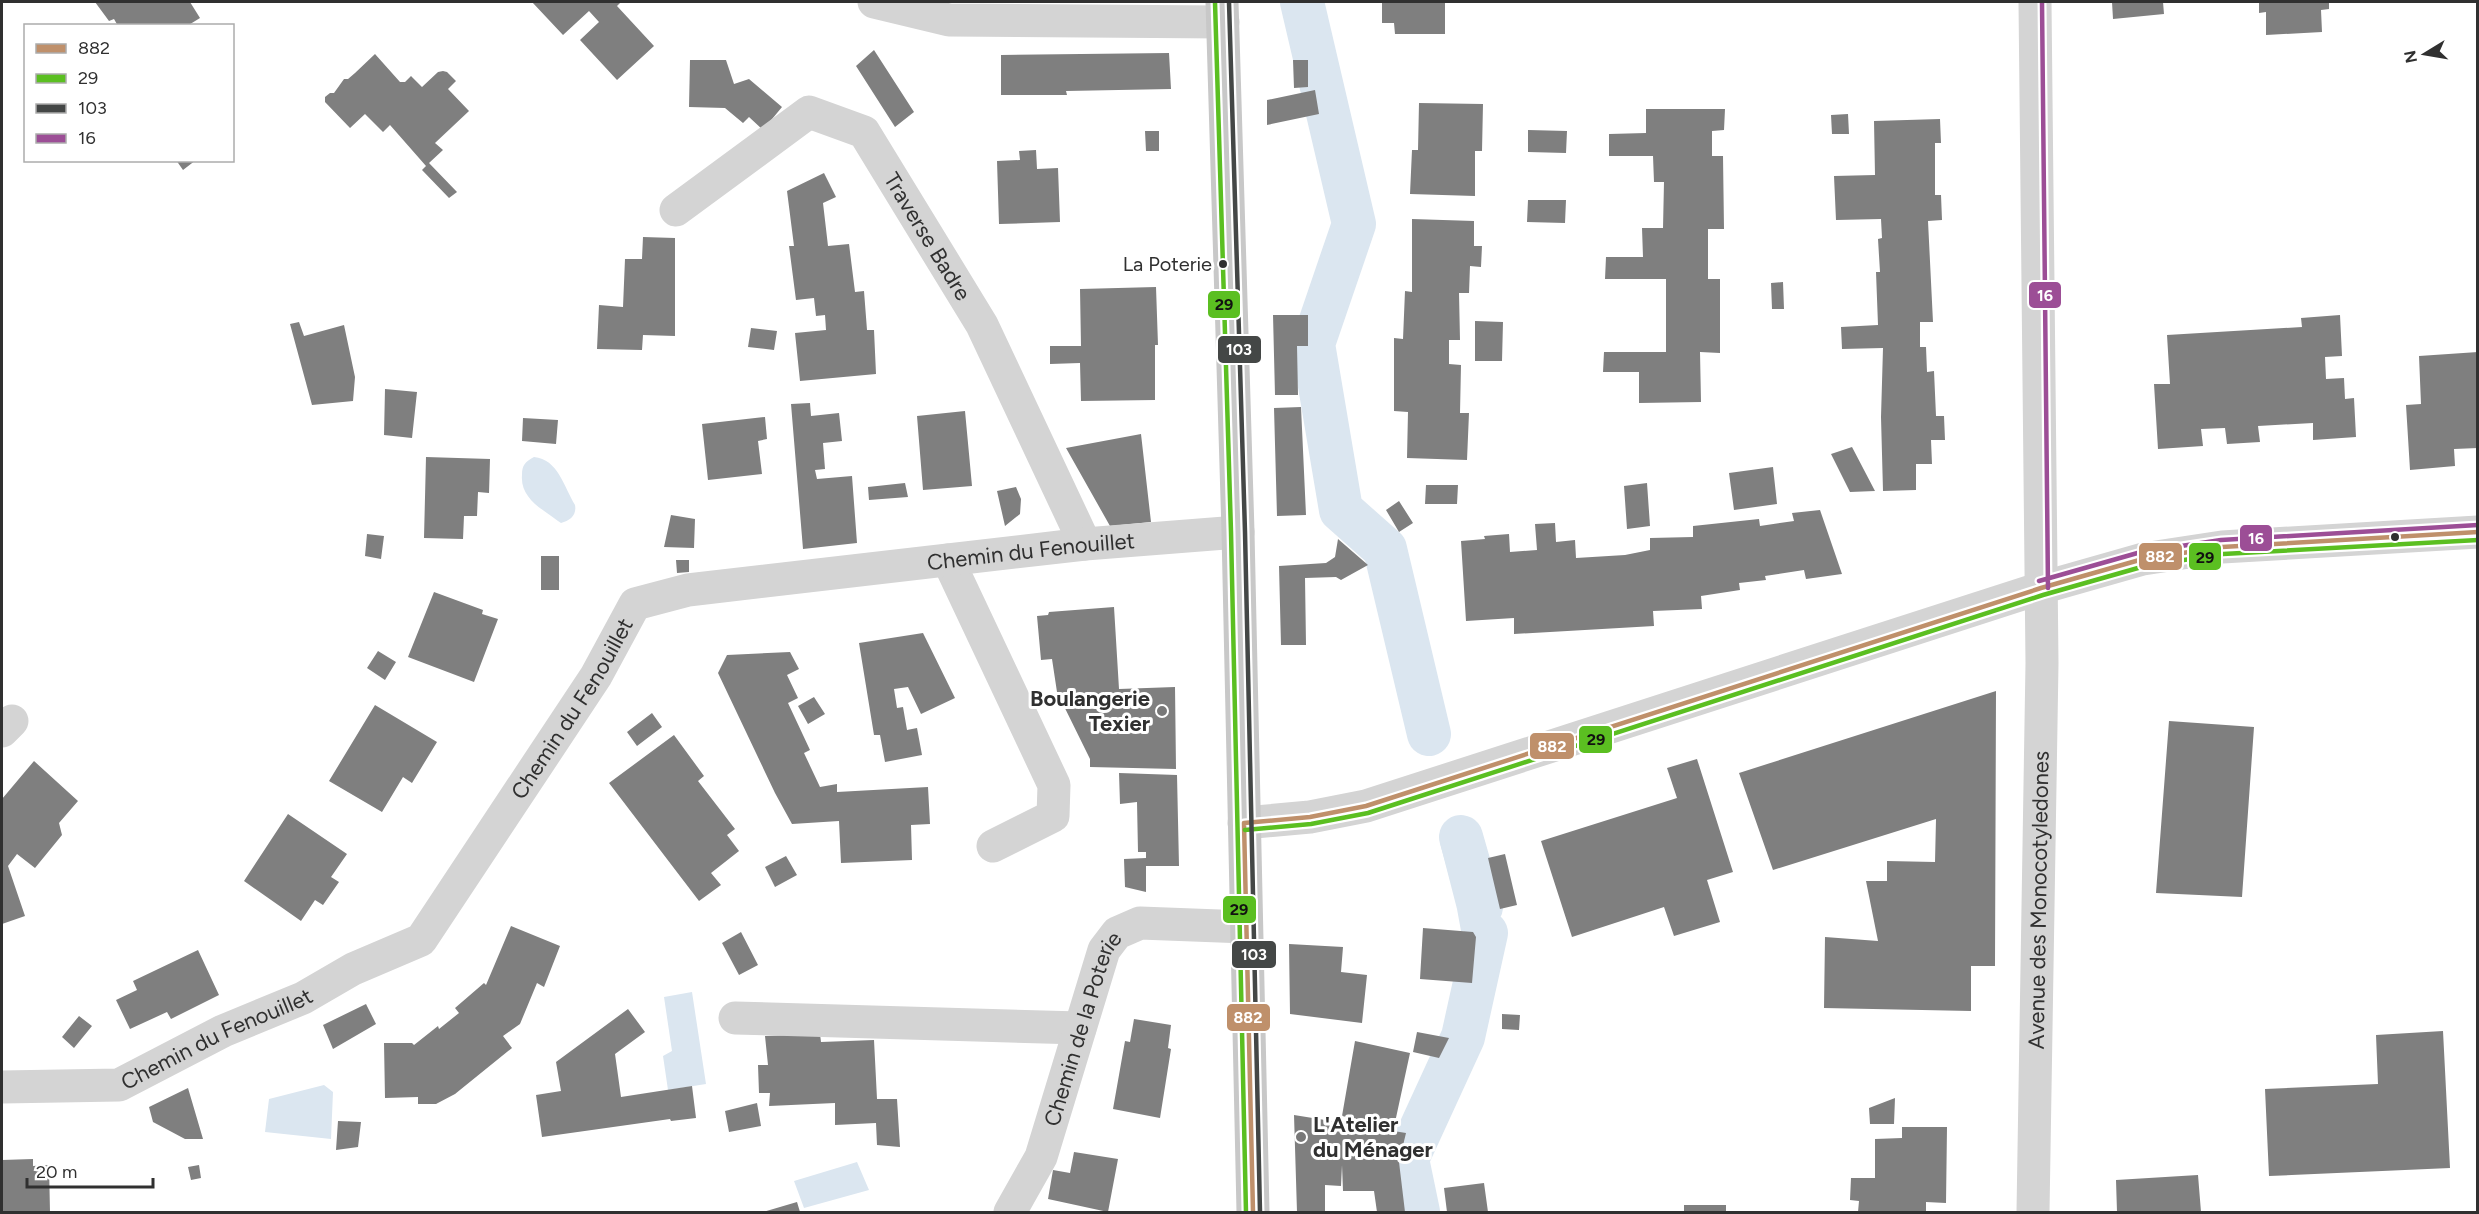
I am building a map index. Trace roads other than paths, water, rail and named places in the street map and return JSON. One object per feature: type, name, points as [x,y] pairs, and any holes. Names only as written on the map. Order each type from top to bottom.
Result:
[{"type":"main road","points":[[1222,12],[1238,532],[1253,1212]]},
{"type":"street","points":[[874,2],[949,20],[1222,12]]},
{"type":"street","name":"Avenue des Monocotyledones","points":[[2033,1212],[2043,663],[2035,2]]},
{"type":"street","name":"Traverse Badre","points":[[676,210],[809,112],[864,132],[981,325],[1085,543]]},
{"type":"street","points":[[1244,823],[1310,817],[1366,806],[2041,588],[2143,560],[2222,547],[2478,531]]},
{"type":"street","name":"Chemin du Fenouillet","points":[[2,1087],[119,1085],[224,1031],[303,998],[353,969],[421,940],[596,676],[635,604],[688,590],[1085,543],[1238,532]]},
{"type":"street","points":[[948,560],[1054,785],[1053,816],[993,846]]},
{"type":"street","name":"Chemin de la Poterie","points":[[1010,1212],[1041,1156],[1104,950],[1117,933],[1140,923],[1246,927]]},
{"type":"street","points":[[735,1018],[1080,1028]]},
{"type":"waterway","points":[[1302,2],[1354,224],[1313,344],[1341,510],[1385,549],[1429,734]]},
{"type":"waterway","points":[[1461,837],[1481,907]]},
{"type":"waterway","points":[[1418,1212],[1407,1159],[1463,1037],[1486,933]]},
{"type":"place","name":"La Poterie","points":[[1223,264]]},
{"type":"place","name":"Boulangerie Texier","points":[[1162,711]]},
{"type":"place","name":"L'Atelier du Ménager","points":[[1301,1137]]}]
